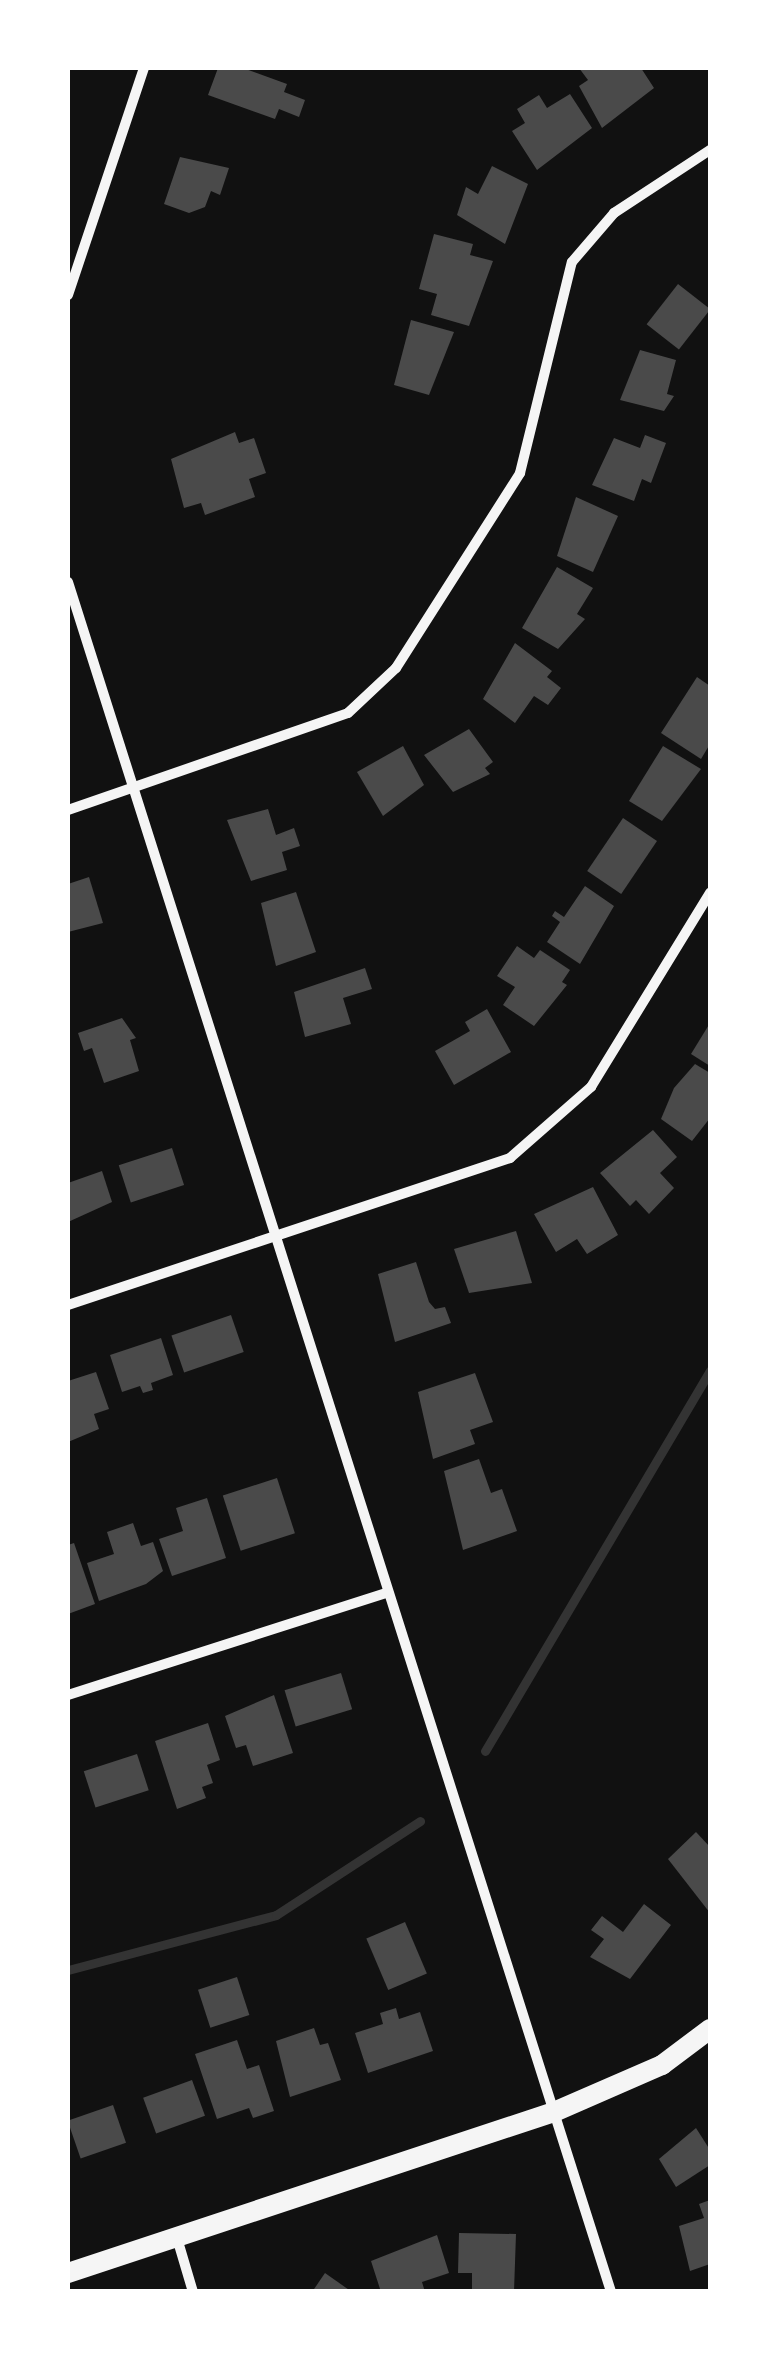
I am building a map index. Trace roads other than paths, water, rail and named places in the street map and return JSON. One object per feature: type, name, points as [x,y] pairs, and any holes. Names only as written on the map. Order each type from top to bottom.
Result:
[{"type":"main road","points":[[68,2273],[554,2112],[662,2064],[710,2029]]},
{"type":"street","points":[[68,295],[144,68]]},
{"type":"street","points":[[68,810],[348,712],[396,668],[520,473],[572,262],[614,214],[710,150]]},
{"type":"street","points":[[68,582],[272,1237],[611,2292]]},
{"type":"street","points":[[68,1304],[510,1158],[591,1088],[710,893]]},
{"type":"street","points":[[68,1695],[386,1593]]},
{"type":"street","points":[[177,2238],[193,2292]]},
{"type":"waterway","points":[[485,1751],[710,1370]]},
{"type":"waterway","points":[[68,1970],[276,1915],[420,1821]]}]
